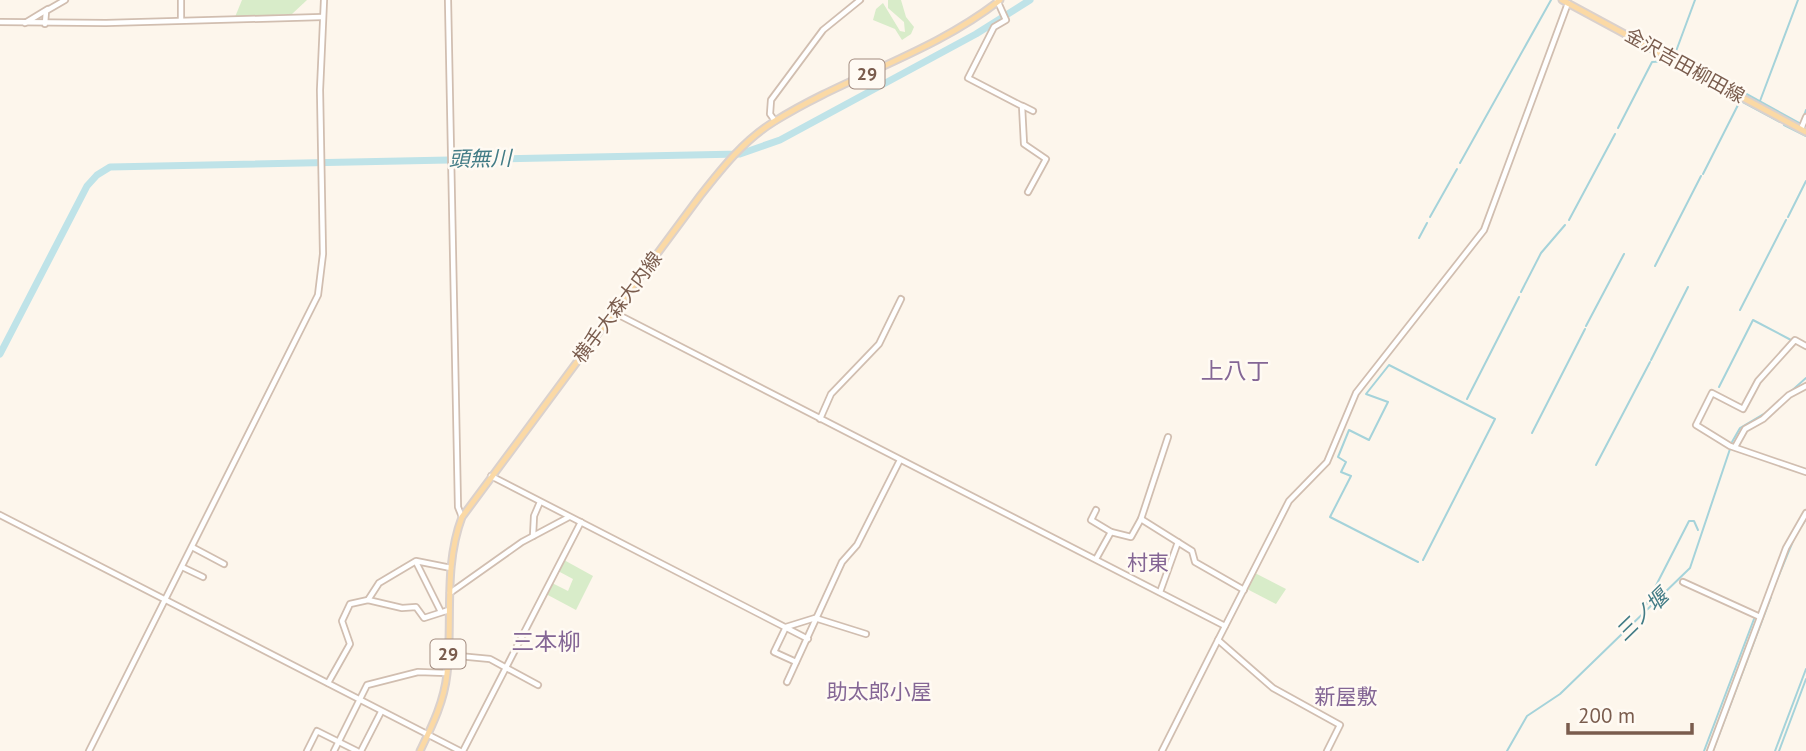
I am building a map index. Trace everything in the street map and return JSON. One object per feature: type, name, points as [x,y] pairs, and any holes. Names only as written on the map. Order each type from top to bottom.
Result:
[{"type":"main road","name":"横手大森大内線","points":[[420,751],[443,698],[447,673],[449,594],[454,539],[462,517],[612,312],[725,165],[740,149],[775,121],[943,36],[998,1]]},
{"type":"main road","name":"金沢吉田柳田線","points":[[1565,2],[1804,131]]},
{"type":"street","points":[[24,23],[65,0]]},
{"type":"street","points":[[181,0],[181,20]]},
{"type":"street","points":[[89,751],[318,295],[323,254],[321,158],[324,0]]},
{"type":"street","points":[[448,0],[458,507],[462,517]]},
{"type":"street","points":[[775,121],[771,114],[771,100],[823,30],[860,0]]},
{"type":"street","points":[[998,1],[1005,18],[994,27],[968,78],[1033,111]]},
{"type":"street","points":[[1162,751],[1289,501],[1327,463],[1356,393],[1483,230],[1565,2]]},
{"type":"street","points":[[45,24],[48,9]]},
{"type":"street","points":[[0,22],[45,24],[322,17]]},
{"type":"street","points":[[1022,106],[1024,144],[1046,159],[1028,192]]},
{"type":"street","points":[[1804,131],[1806,117]]},
{"type":"street","points":[[820,419],[831,394],[878,344],[901,299]]},
{"type":"street","points":[[612,312],[1225,626]]},
{"type":"street","points":[[1806,346],[1795,340],[1758,381],[1743,409],[1712,393],[1696,425],[1735,447],[1806,472]]},
{"type":"street","points":[[1735,447],[1745,429],[1763,419],[1789,395],[1806,386]]},
{"type":"street","points":[[1096,510],[1091,520],[1111,532],[1131,537],[1141,519],[1168,436]]},
{"type":"street","points":[[787,682],[842,562],[856,545],[900,460]]},
{"type":"street","points":[[491,475],[808,639]]},
{"type":"street","points":[[533,536],[534,516],[540,502]]},
{"type":"street","points":[[1710,751],[1786,548],[1806,513]]},
{"type":"street","points":[[0,515],[461,751],[581,522]]},
{"type":"street","points":[[449,594],[533,536],[570,517]]},
{"type":"street","points":[[1141,519],[1192,551],[1195,562],[1244,590]]},
{"type":"street","points":[[1096,559],[1111,532]]},
{"type":"street","points":[[1160,592],[1178,542]]},
{"type":"street","points":[[192,547],[224,564]]},
{"type":"street","points":[[368,600],[379,583],[416,561],[451,568]]},
{"type":"street","points":[[416,561],[440,611]]},
{"type":"street","points":[[182,566],[203,577]]},
{"type":"street","points":[[1684,582],[1760,617]]},
{"type":"street","points":[[328,683],[350,644],[342,621],[350,604],[368,600],[402,608],[416,607],[424,618],[449,610]]},
{"type":"street","points":[[796,662],[774,652],[786,627],[817,619],[866,634]]},
{"type":"street","points":[[1218,640],[1273,688],[1340,725],[1326,751]]},
{"type":"street","points":[[448,655],[481,656],[538,685]]},
{"type":"street","points":[[334,751],[366,685],[418,672],[447,673]]},
{"type":"street","points":[[307,751],[317,731],[359,751],[381,712]]},
{"type":"green space","points":[[242,0],[307,0],[292,14],[235,17]]},
{"type":"green space","points":[[888,0],[901,0],[906,17],[914,27],[911,34],[902,40],[895,29],[873,20],[876,9],[883,3],[900,31],[905,32],[904,22],[888,8]]},
{"type":"green space","points":[[564,560],[593,576],[576,610],[546,594],[552,583],[568,591],[573,579],[558,571]]},
{"type":"green space","points":[[1255,573],[1286,589],[1276,604],[1247,589]]},
{"type":"waterway","name":"頭無川","points":[[0,354],[87,186],[97,175],[110,167],[740,154],[780,140],[976,34],[1030,0]]},
{"type":"waterway","points":[[1460,163],[1551,0]]},
{"type":"waterway","points":[[1675,54],[1695,0]]},
{"type":"waterway","points":[[1760,101],[1798,0]]},
{"type":"waterway","points":[[1635,34],[1717,77]]},
{"type":"waterway","points":[[1625,38],[1664,59]]},
{"type":"waterway","points":[[1618,128],[1652,62],[1667,61]]},
{"type":"waterway","points":[[1669,62],[1696,77]]},
{"type":"waterway","points":[[1700,79],[1780,122]]},
{"type":"waterway","points":[[1723,81],[1799,123]]},
{"type":"waterway","points":[[1703,174],[1740,101]]},
{"type":"waterway","points":[[1802,122],[1806,110]]},
{"type":"waterway","points":[[1784,125],[1806,136]]},
{"type":"waterway","points":[[1569,220],[1615,134]]},
{"type":"waterway","points":[[1430,217],[1457,169]]},
{"type":"waterway","points":[[1655,266],[1701,176]]},
{"type":"waterway","points":[[1788,217],[1806,181]]},
{"type":"waterway","points":[[1740,310],[1786,220]]},
{"type":"waterway","points":[[1419,238],[1427,223]]},
{"type":"waterway","points":[[1521,292],[1541,253],[1565,225]]},
{"type":"waterway","points":[[1586,326],[1624,254]]},
{"type":"waterway","points":[[1651,360],[1688,287]]},
{"type":"waterway","points":[[1467,399],[1519,297]]},
{"type":"waterway","points":[[1719,387],[1753,320],[1791,340]]},
{"type":"waterway","points":[[1532,433],[1585,329]]},
{"type":"waterway","points":[[1596,465],[1650,362]]},
{"type":"waterway","points":[[1418,562],[1330,517],[1351,476],[1341,472],[1346,462],[1338,457],[1349,430],[1369,440],[1388,402],[1366,394],[1389,365],[1495,419],[1423,560]]},
{"type":"waterway","name":"三ノ堰","points":[[1779,402],[1806,378]]},
{"type":"waterway","name":"三ノ堰","points":[[1732,442],[1740,428],[1767,412]]},
{"type":"waterway","name":"三ノ堰","points":[[1507,751],[1527,716],[1560,694],[1690,568],[1730,449]]},
{"type":"waterway","points":[[1801,527],[1806,519]]},
{"type":"waterway","points":[[1645,607],[1689,521],[1694,521],[1698,530]]},
{"type":"waterway","points":[[1774,587],[1793,541]]},
{"type":"waterway","points":[[1713,751],[1771,597]]},
{"type":"waterway","points":[[1704,751],[1754,619]]},
{"type":"waterway","points":[[1775,751],[1806,669]]},
{"type":"waterway","points":[[1779,751],[1806,679]]},
{"type":"district","name":"上八丁","points":[[1235,371]]},
{"type":"district","name":"村東","points":[[1148,563]]},
{"type":"district","name":"三本柳","points":[[546,642]]},
{"type":"district","name":"助太郎小屋","points":[[879,692]]},
{"type":"district","name":"新屋敷","points":[[1346,697]]}]
